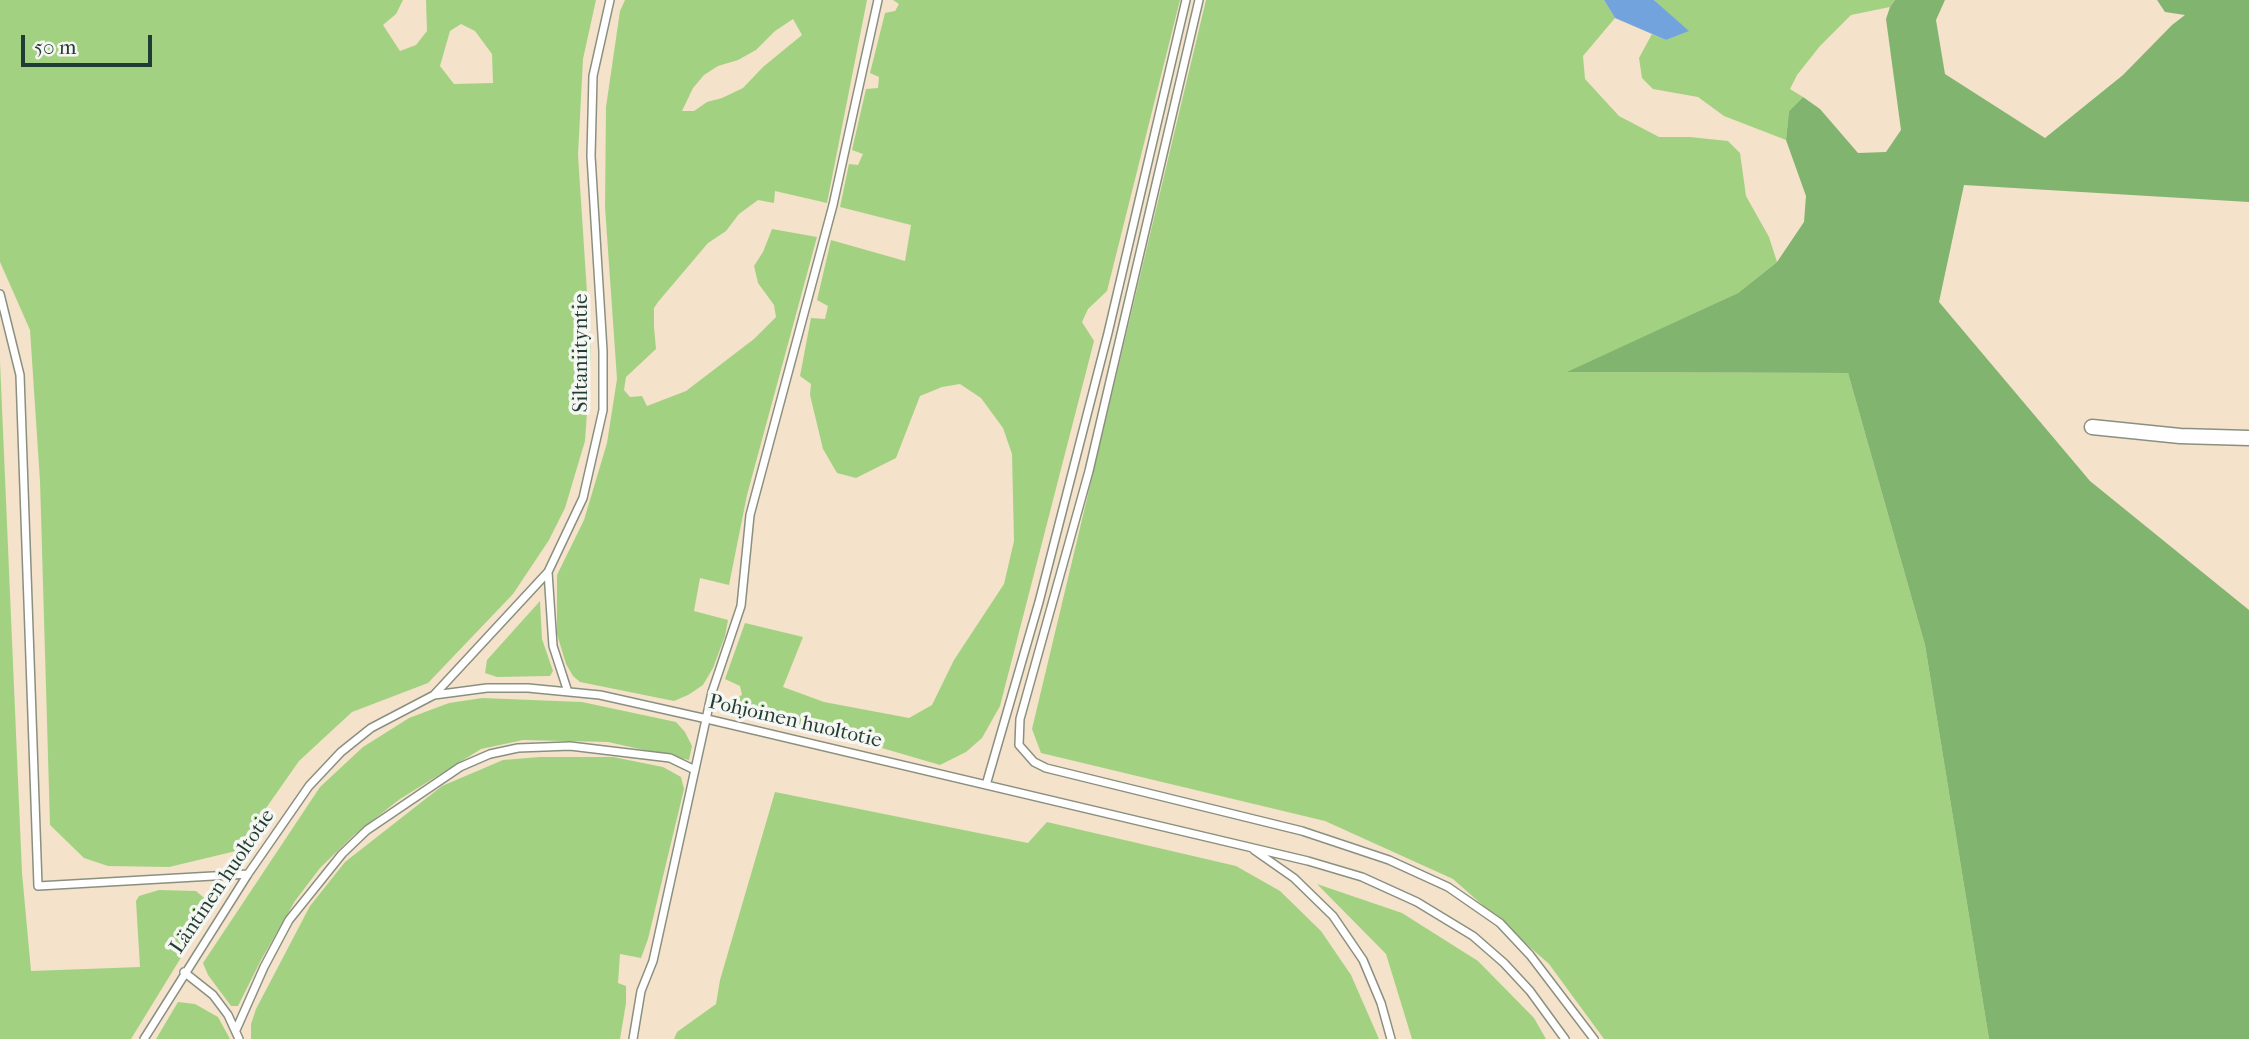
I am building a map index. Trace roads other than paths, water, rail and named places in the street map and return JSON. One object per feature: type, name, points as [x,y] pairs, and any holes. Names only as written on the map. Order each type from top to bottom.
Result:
[{"type":"street","points":[[2092,427],[2180,436],[2249,438]]},
{"type":"lane","name":"Siltaniityntie","points":[[434,695],[548,572],[583,498],[603,410],[603,351],[591,156],[593,76],[610,0]]},
{"type":"lane","points":[[633,1039],[641,991],[653,961],[712,692],[741,606],[750,515],[833,205],[878,0]]},
{"type":"lane","points":[[985,785],[1039,602],[1105,346],[1186,0]]},
{"type":"lane","points":[[1199,0],[1092,460],[1020,719],[1019,745],[1034,762],[1046,768],[1302,831],[1389,860],[1448,887],[1500,923],[1530,955],[1594,1039]]},
{"type":"lane","points":[[0,294],[20,375],[38,886],[248,874]]},
{"type":"lane","points":[[548,572],[553,646],[568,692]]},
{"type":"lane","name":"Pohjoinen huoltotie","points":[[341,752],[371,728],[434,695],[487,688],[528,688],[600,695],[707,719],[1251,848],[1362,877],[1399,892],[1473,936],[1530,991],[1565,1039]]},
{"type":"lane","points":[[236,1030],[264,967],[289,920],[342,854],[367,830],[460,767],[490,754],[518,748],[570,746],[670,758],[695,770]]},
{"type":"lane","name":"Läntinen huoltotie","points":[[144,1039],[248,874],[309,786],[341,752]]},
{"type":"lane","name":"Pohjoinen huoltotie","points":[[1251,848],[1294,878],[1334,916],[1363,960],[1381,1003],[1391,1039]]},
{"type":"lane","points":[[184,972],[213,995],[239,1039]]},
{"type":"water","points":[[1604,0],[1654,0],[1689,31],[1666,40],[1615,18]]}]
